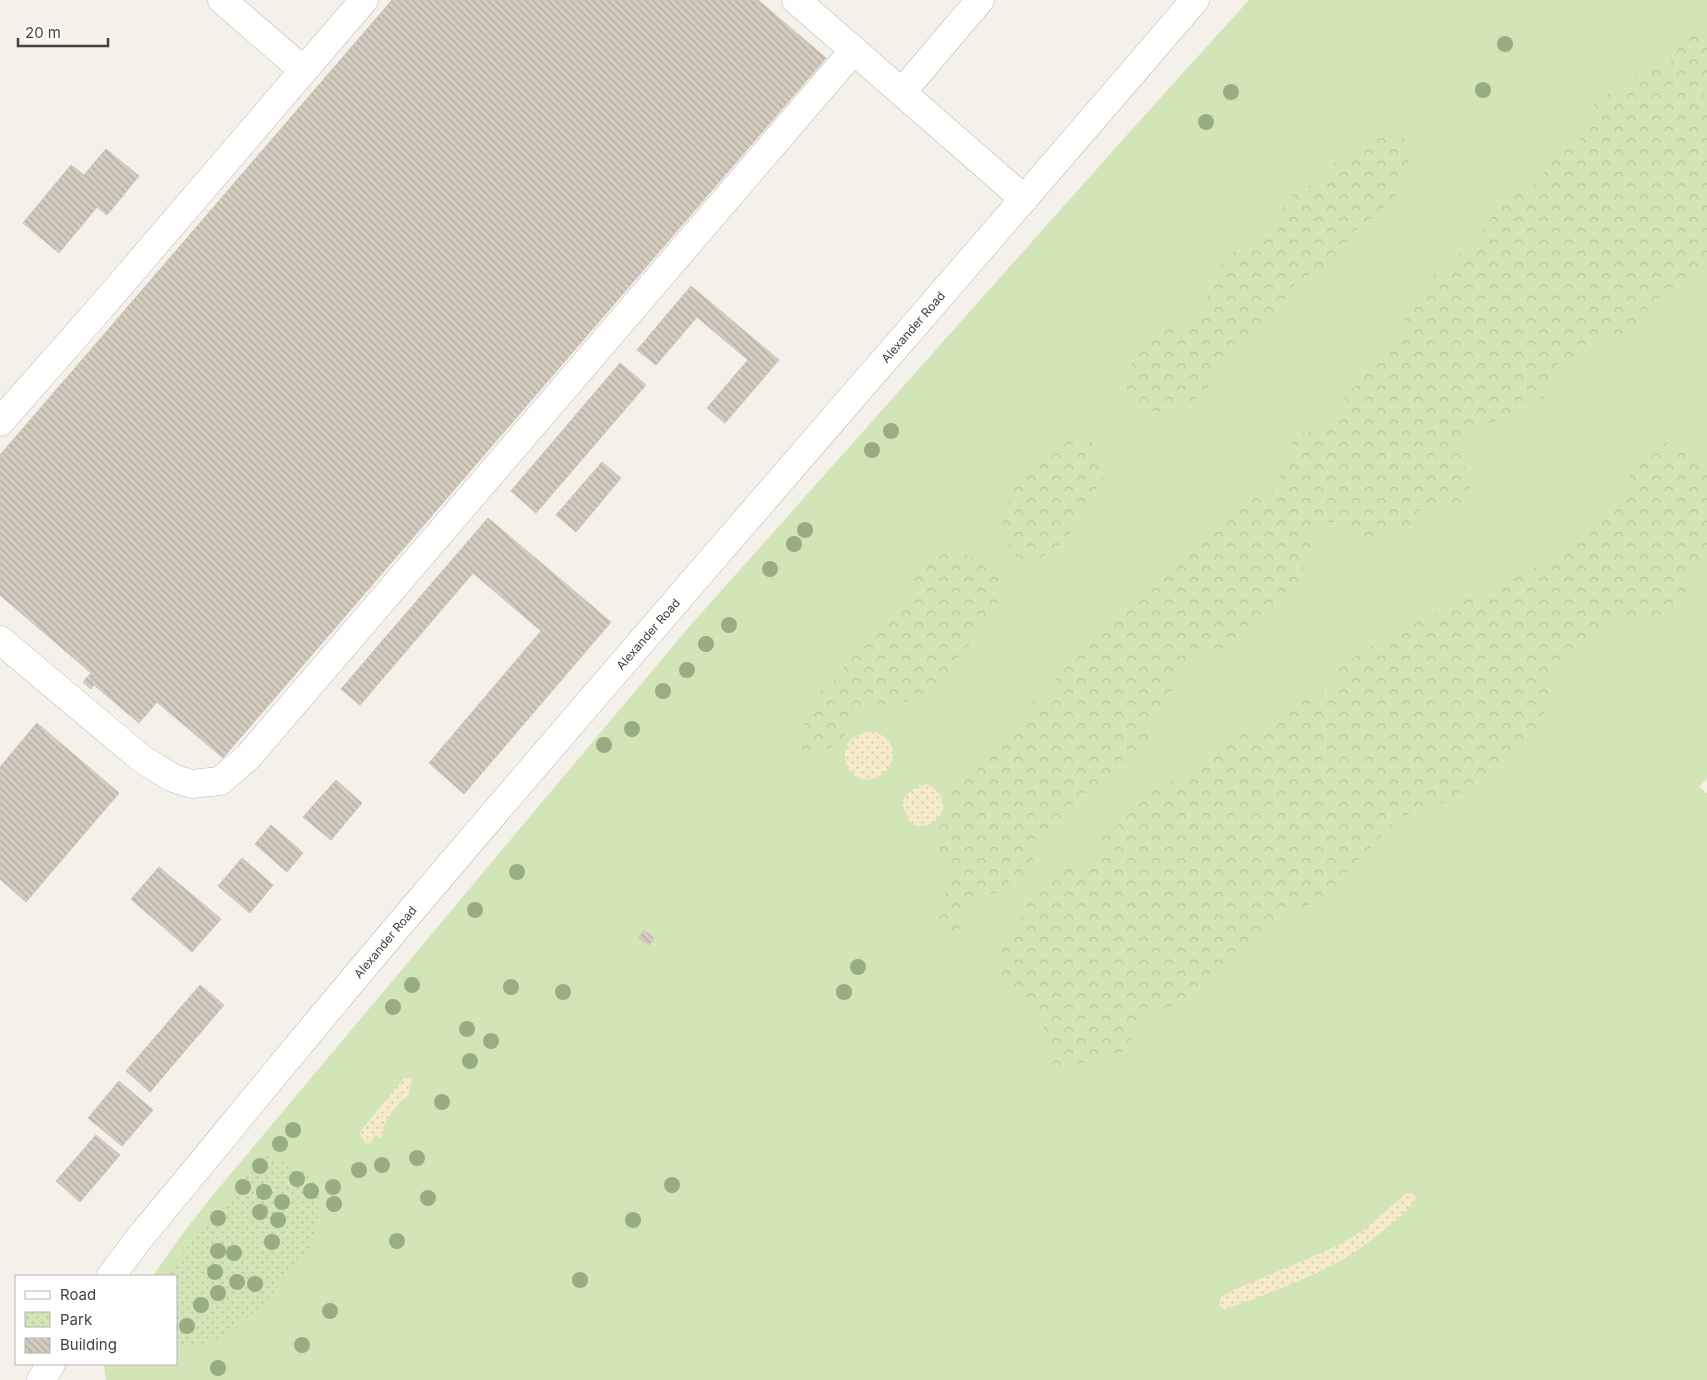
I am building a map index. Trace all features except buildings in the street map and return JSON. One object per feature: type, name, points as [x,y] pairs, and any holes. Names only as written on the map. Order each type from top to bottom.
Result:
[{"type":"street","points":[[222,0],[303,70]]},
{"type":"street","points":[[0,422],[103,305],[364,0]]},
{"type":"street","points":[[796,0],[1024,199]]},
{"type":"street","points":[[902,92],[980,0]]},
{"type":"street","name":"Alexander Road","points":[[112,1275],[141,1236],[419,901],[749,515],[1195,0]]},
{"type":"street","points":[[0,640],[142,759],[173,778],[192,784],[220,781],[248,757],[854,50]]},
{"type":"green space","points":[[1249,0],[1707,0],[1707,778],[1699,787],[1707,793],[1707,1380],[106,1380],[104,1365],[178,1365],[178,1275],[154,1275],[180,1237],[213,1195],[688,628]]},
{"type":"green space","points":[[1693,25],[1707,32],[1707,89],[1704,90],[1703,104],[1707,108],[1707,260],[1703,274],[1690,286],[1665,293],[1651,304],[1635,331],[1604,337],[1584,358],[1569,357],[1553,367],[1557,380],[1543,398],[1471,431],[1460,449],[1469,480],[1471,498],[1456,507],[1436,504],[1423,505],[1409,526],[1376,538],[1351,537],[1338,522],[1326,522],[1319,525],[1313,536],[1308,559],[1292,591],[1274,608],[1255,618],[1219,652],[1207,652],[1188,662],[1176,684],[1155,713],[1147,740],[1126,762],[1111,773],[1104,786],[1093,792],[1084,793],[1076,809],[1067,819],[1038,834],[1031,846],[1034,862],[1025,876],[1011,881],[1001,892],[985,896],[972,903],[964,911],[965,922],[959,930],[950,932],[939,929],[935,921],[935,913],[944,901],[945,888],[950,879],[948,865],[938,859],[941,841],[937,820],[940,815],[952,806],[953,802],[950,799],[950,795],[956,780],[990,753],[999,737],[1018,724],[1029,704],[1052,690],[1060,669],[1077,658],[1083,643],[1101,633],[1144,591],[1180,565],[1196,542],[1236,502],[1256,490],[1268,493],[1280,484],[1284,457],[1298,434],[1332,429],[1340,402],[1359,382],[1366,368],[1390,344],[1430,277],[1446,271],[1459,254],[1478,241],[1487,223],[1516,191],[1532,185],[1543,177],[1547,162],[1559,152],[1579,143],[1582,133],[1592,121],[1594,105],[1605,95],[1620,91],[1627,77],[1645,69],[1661,69],[1672,65],[1666,48],[1667,43],[1674,45],[1679,33]]},
{"type":"green space","points":[[1380,131],[1398,134],[1410,144],[1404,177],[1398,192],[1388,205],[1355,231],[1346,243],[1343,251],[1330,262],[1295,284],[1289,299],[1270,318],[1250,333],[1234,349],[1217,360],[1207,389],[1192,402],[1169,413],[1142,409],[1125,393],[1124,381],[1136,356],[1153,333],[1172,328],[1191,329],[1200,319],[1216,269],[1238,247],[1264,241],[1276,232],[1278,214],[1295,193],[1314,183],[1331,166]]},
{"type":"green space","points":[[1065,435],[1080,435],[1098,447],[1102,456],[1104,470],[1102,486],[1091,492],[1092,501],[1068,536],[1053,550],[1035,561],[1018,560],[1007,541],[1003,528],[1008,505],[1013,493],[1027,472]]},
{"type":"green space","points":[[1663,441],[1707,460],[1707,544],[1692,574],[1682,603],[1652,619],[1622,617],[1576,646],[1552,682],[1543,720],[1499,763],[1451,800],[1400,818],[1355,863],[1328,899],[1304,907],[1260,931],[1179,1002],[1135,1026],[1129,1050],[1097,1058],[1064,1071],[1052,1066],[1045,1042],[1043,1014],[1034,998],[1021,998],[1003,980],[997,956],[1015,932],[1027,905],[1043,886],[1062,876],[1070,861],[1089,866],[1099,855],[1101,835],[1119,825],[1152,789],[1184,777],[1196,764],[1231,736],[1273,726],[1310,696],[1337,687],[1340,667],[1384,638],[1536,567],[1576,541],[1618,501],[1634,468]]},
{"type":"green space","points":[[950,549],[976,560],[1000,577],[996,588],[998,606],[983,623],[968,647],[952,664],[945,682],[912,701],[883,704],[866,703],[854,711],[847,724],[848,731],[837,742],[820,753],[799,758],[794,751],[812,705],[821,689],[826,684],[844,677],[844,659],[886,616],[904,603],[928,555]]},
{"type":"green space","points":[[265,1155],[315,1176],[319,1197],[318,1225],[309,1249],[268,1299],[230,1334],[217,1341],[192,1346],[178,1345],[178,1275],[164,1275]]},
{"type":"sand","points":[[873,731],[886,739],[892,748],[892,759],[888,768],[880,776],[870,779],[860,778],[848,768],[845,760],[845,750],[853,738]]},
{"type":"sand","points":[[927,784],[936,790],[941,798],[943,805],[942,813],[931,824],[923,826],[913,825],[908,820],[902,803],[906,795],[912,790]]},
{"type":"sand","points":[[404,1078],[412,1080],[408,1097],[401,1101],[391,1115],[383,1128],[385,1132],[381,1138],[375,1135],[370,1143],[366,1144],[359,1133]]},
{"type":"sand","points":[[1413,1193],[1416,1198],[1402,1215],[1344,1259],[1301,1280],[1238,1305],[1224,1310],[1219,1305],[1221,1297],[1231,1291],[1337,1246],[1365,1229],[1405,1194]]}]
